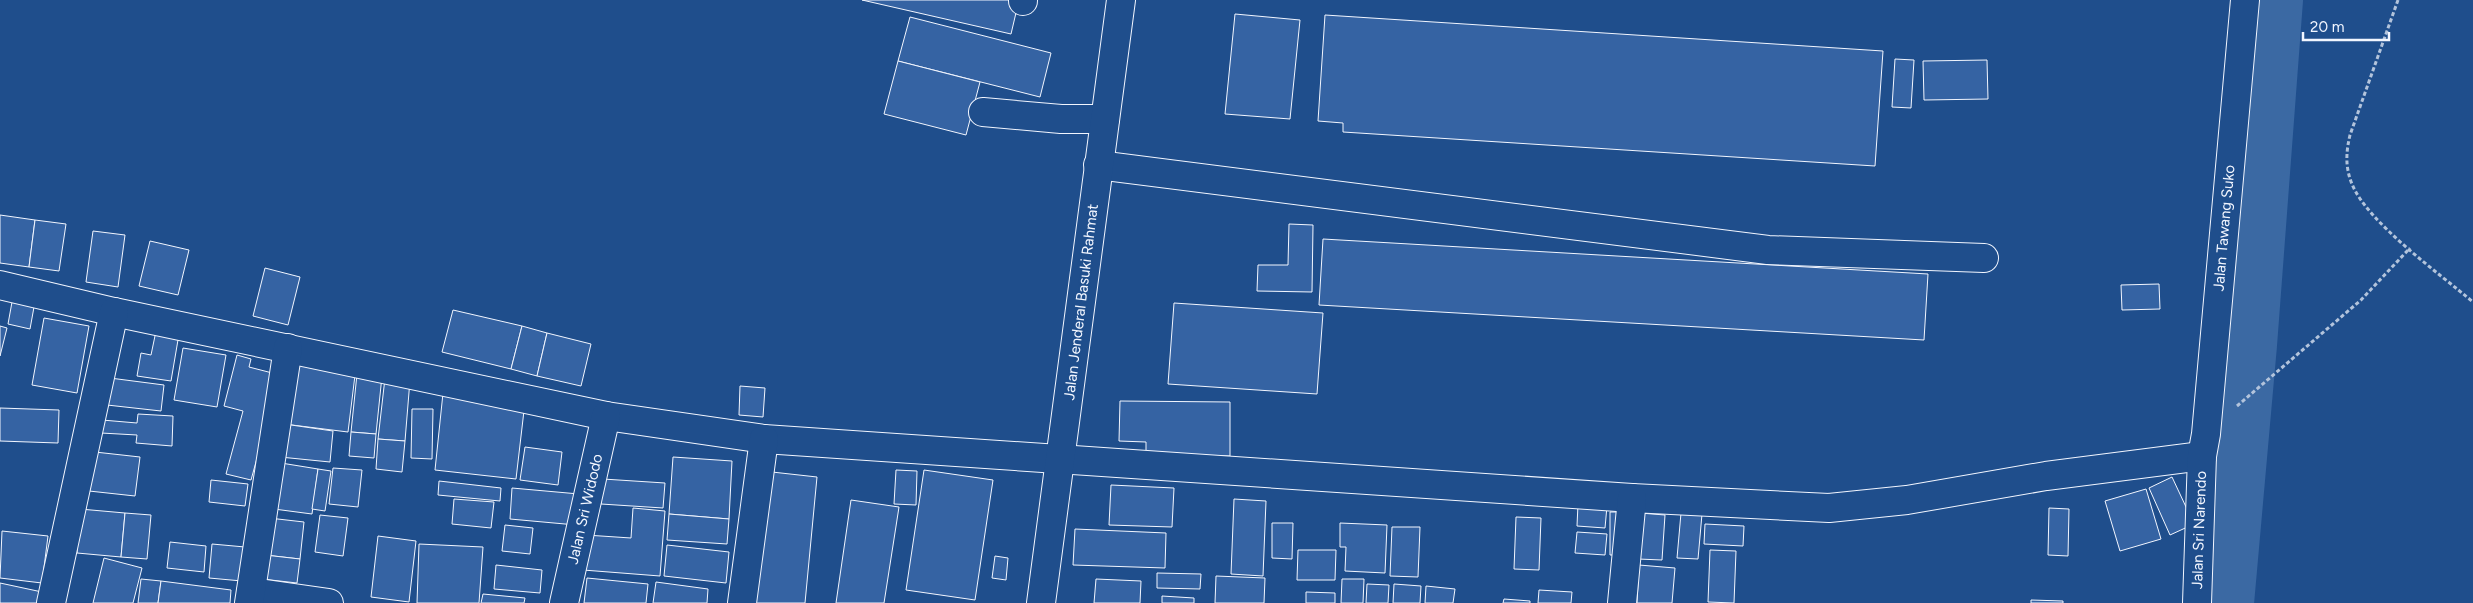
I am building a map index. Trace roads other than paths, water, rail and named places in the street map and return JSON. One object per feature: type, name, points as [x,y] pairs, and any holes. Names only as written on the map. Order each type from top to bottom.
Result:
[{"type":"main road","name":"Jalan Jenderal Basuki Rahmat","points":[[1041,603],[1062,460],[1098,166],[1121,0]]},
{"type":"main road","name":"Jalan Tawang Suko","points":[[2202,456],[2244,0]]},
{"type":"main road","points":[[983,112],[1062,119],[1105,118]]},
{"type":"main road","points":[[1098,166],[1768,250],[1984,258]]},
{"type":"main road","points":[[0,285],[114,312],[606,416],[764,439],[1632,498],[1829,508],[1908,500],[2046,476],[2202,456]]},
{"type":"main road","points":[[51,603],[114,312]]},
{"type":"main road","points":[[288,348],[250,597],[329,603]]},
{"type":"main road","name":"Jalan Sri Widodo","points":[[564,603],[606,416]]},
{"type":"main road","points":[[742,603],[764,439]]},
{"type":"main road","name":"Jalan Sri Narendo","points":[[2197,603],[2202,456]]},
{"type":"main road","points":[[1622,603],[1632,498]]},
{"type":"waterway","points":[[2228,603],[2251,345],[2277,0]]}]
